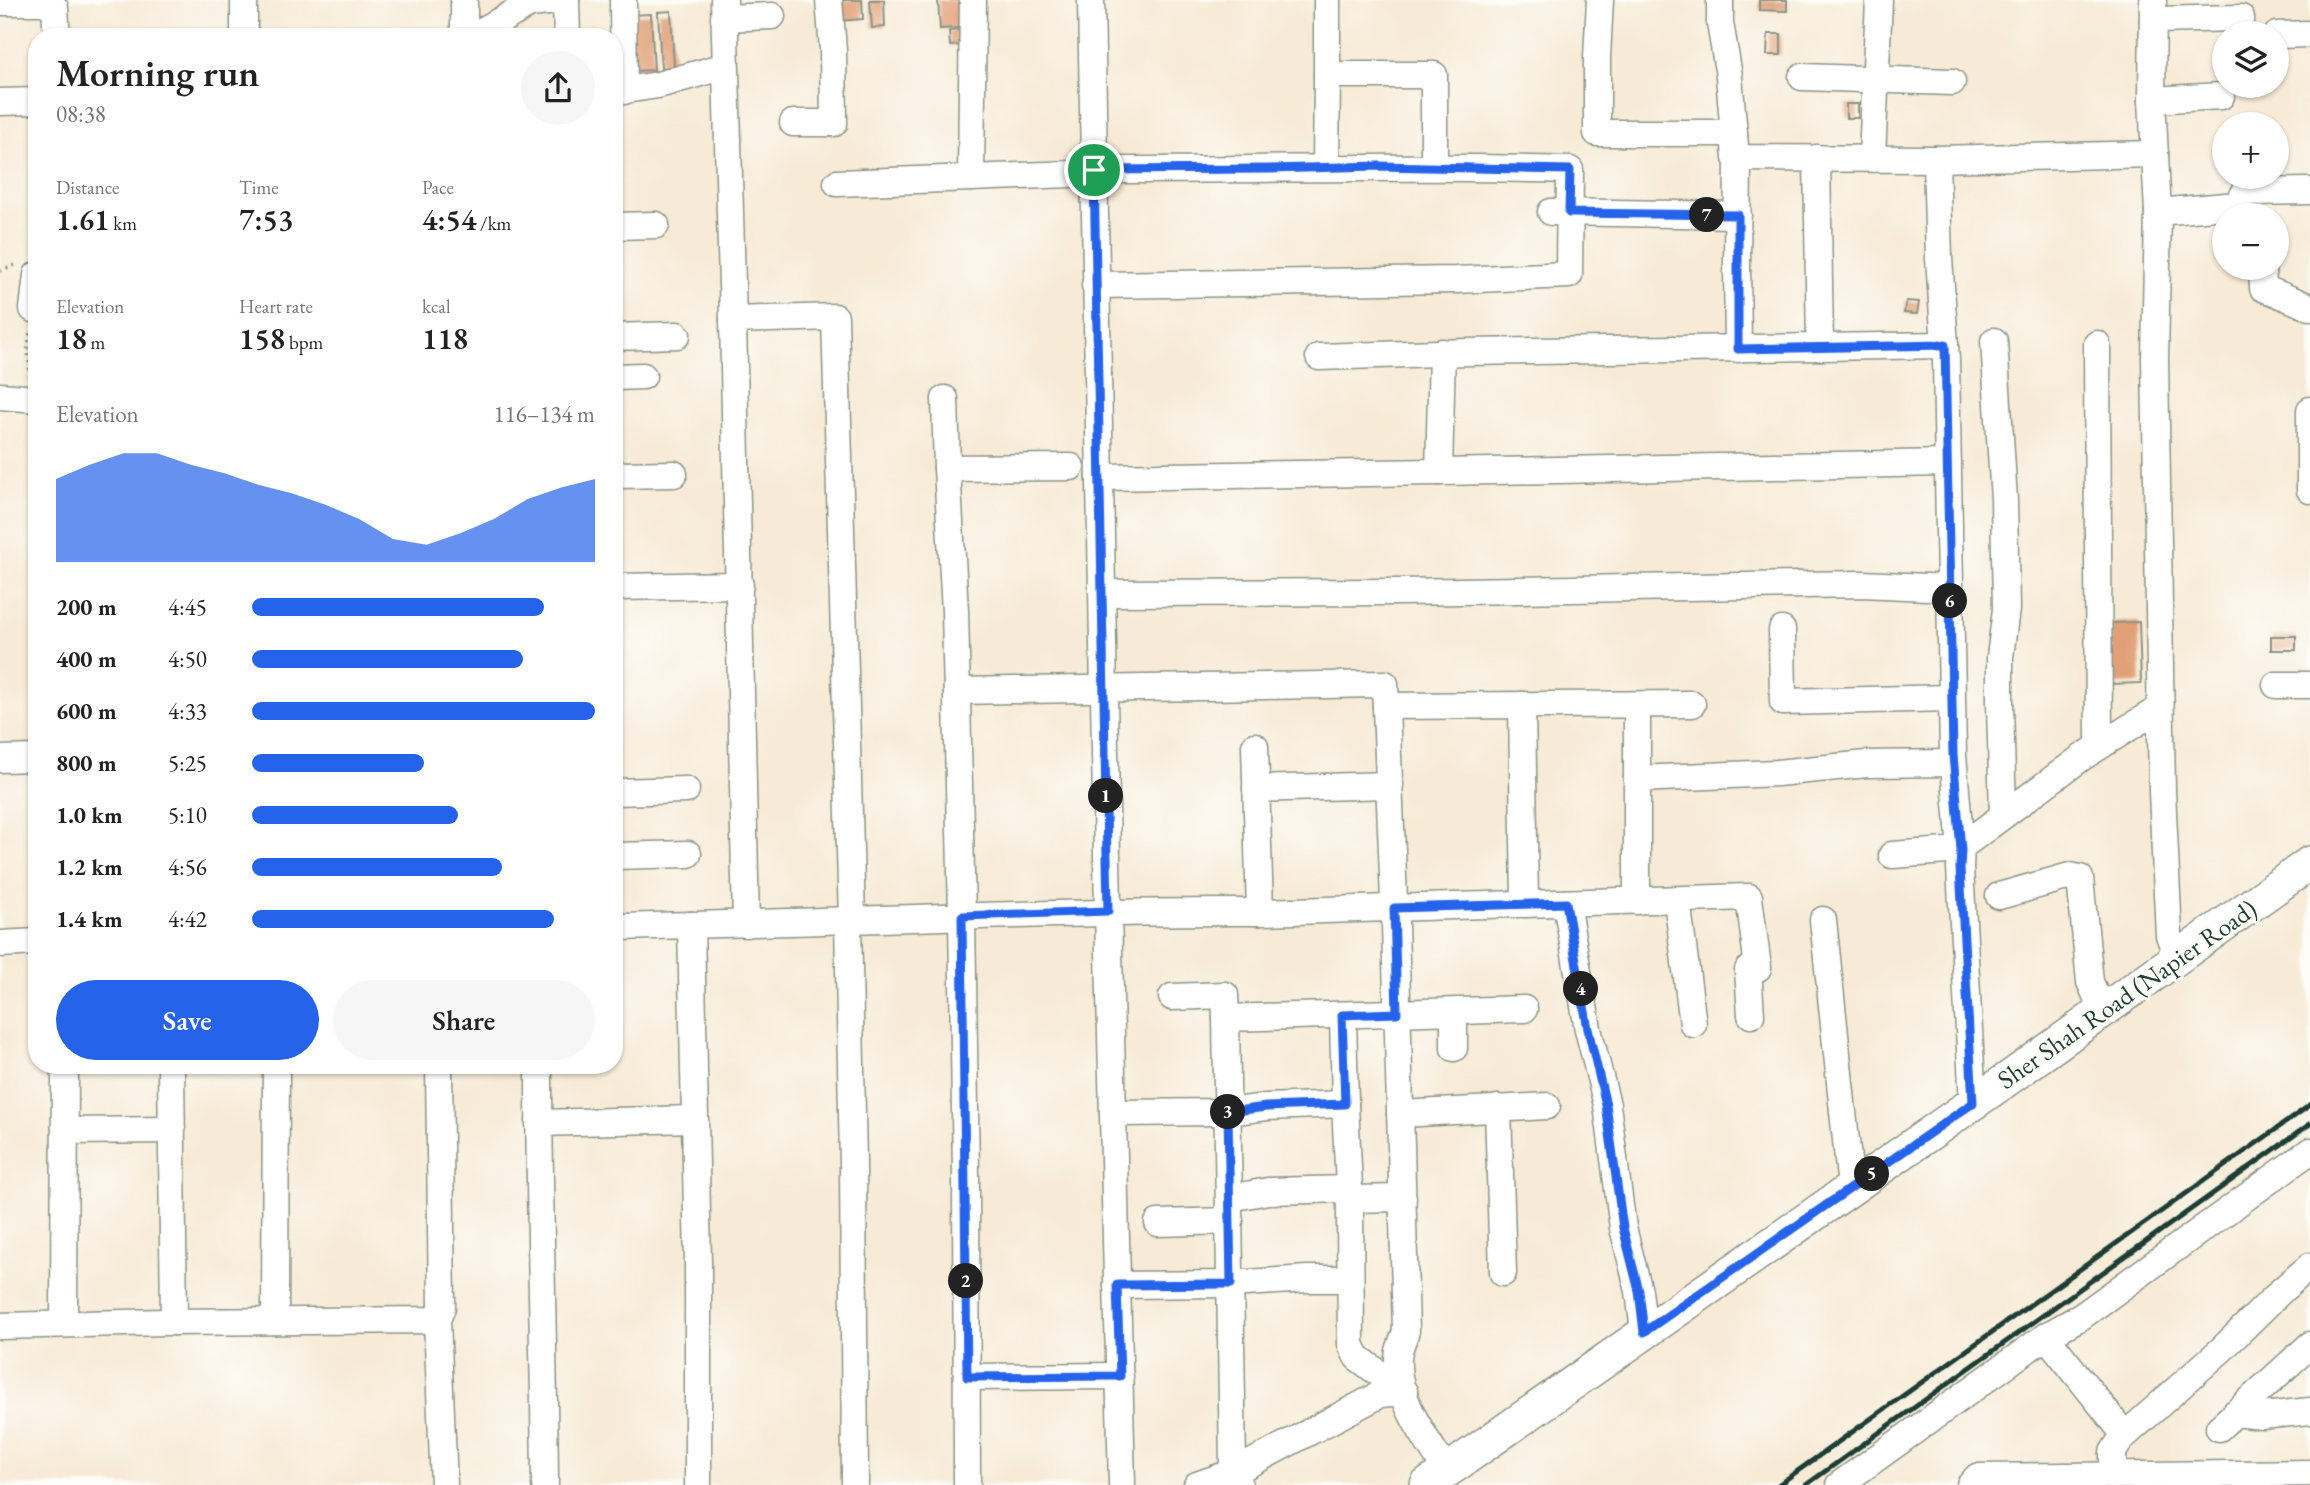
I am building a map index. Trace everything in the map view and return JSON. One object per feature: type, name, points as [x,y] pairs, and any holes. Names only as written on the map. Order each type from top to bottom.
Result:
[{"type":"main road","name":"Sher Shah Road (Napier Road)","points":[[1649,1338],[1851,1188],[2310,863]]},
{"type":"main road","name":"Sher Shah Road (Napier Road)","points":[[1444,1480],[2310,888]]},
{"type":"street","points":[[244,0],[244,28]]},
{"type":"street","points":[[464,0],[464,28]]},
{"type":"street","points":[[487,28],[530,4],[566,0],[567,28]]},
{"type":"street","points":[[622,28],[623,0]]},
{"type":"street","points":[[793,123],[834,123],[829,0]]},
{"type":"street","points":[[971,178],[973,0]]},
{"type":"street","points":[[1091,0],[1122,1485]]},
{"type":"street","points":[[1326,167],[1328,0]]},
{"type":"street","points":[[1600,0],[1597,57],[1598,133],[1736,145],[1817,158],[1936,159],[2155,154]]},
{"type":"street","points":[[1720,0],[1720,23],[1736,145],[1738,349]]},
{"type":"street","points":[[1872,158],[1879,0]]},
{"type":"street","points":[[0,2],[44,2],[55,8],[56,28]]},
{"type":"street","points":[[746,924],[740,585],[724,9],[772,16]]},
{"type":"street","points":[[2177,958],[2169,935],[2160,708],[2155,359],[2158,212],[2152,100],[2153,10],[2241,21]]},
{"type":"street","points":[[2289,35],[2310,34]]},
{"type":"street","points":[[623,91],[658,86],[725,66]]},
{"type":"street","points":[[1327,75],[1434,75],[1434,166]]},
{"type":"street","points":[[1802,77],[1952,82]]},
{"type":"street","points":[[2152,100],[2212,97]]},
{"type":"street","points":[[0,102],[28,102]]},
{"type":"street","points":[[1817,158],[1821,347]]},
{"type":"street","points":[[1936,159],[1945,345],[1953,763],[1961,850],[1973,1103]]},
{"type":"street","points":[[837,183],[1071,174],[1094,170],[1434,166],[1570,170],[1560,212],[1569,275],[1456,280],[1095,285]]},
{"type":"street","points":[[2240,203],[2245,192],[2310,191]]},
{"type":"street","points":[[2158,212],[2212,211]]},
{"type":"street","points":[[1560,212],[1738,215]]},
{"type":"street","points":[[623,226],[656,225]]},
{"type":"street","points":[[2263,280],[2263,288],[2310,307]]},
{"type":"street","points":[[733,320],[835,317],[850,921],[855,1485]]},
{"type":"street","points":[[623,337],[677,335]]},
{"type":"street","points":[[1994,341],[2004,514],[2006,609],[2000,657],[2003,815]]},
{"type":"street","points":[[2097,344],[2099,746]]},
{"type":"street","points":[[1319,357],[1442,352],[1945,345]]},
{"type":"street","points":[[1439,472],[1442,352]]},
{"type":"street","points":[[623,377],[643,376]]},
{"type":"street","points":[[0,396],[28,398]]},
{"type":"street","points":[[945,399],[955,611],[962,916],[967,1485]]},
{"type":"street","points":[[2310,410],[2310,490]]},
{"type":"street","points":[[1101,477],[1948,463]]},
{"type":"street","points":[[947,468],[1071,467]]},
{"type":"street","points":[[623,475],[674,474]]},
{"type":"street","points":[[1103,593],[1400,592],[1862,584],[1949,588]]},
{"type":"street","points":[[623,587],[740,585]]},
{"type":"street","points":[[1782,629],[1783,702],[1951,698]]},
{"type":"street","points":[[957,691],[1385,684],[1406,1331],[1399,1353],[1399,1376],[1412,1416],[1444,1480]]},
{"type":"street","points":[[2276,685],[2310,685]]},
{"type":"street","points":[[1386,706],[1692,704]]},
{"type":"street","points":[[1522,705],[1525,904]]},
{"type":"street","points":[[1637,705],[1637,901]]},
{"type":"street","points":[[1961,850],[1961,846],[2099,746],[2160,708]]},
{"type":"street","points":[[1255,746],[1259,912]]},
{"type":"street","points":[[0,759],[28,758]]},
{"type":"street","points":[[1637,779],[1777,773],[1867,764],[1953,763]]},
{"type":"street","points":[[1256,789],[1390,785]]},
{"type":"street","points":[[623,792],[686,790]]},
{"type":"street","points":[[1892,855],[1961,850]]},
{"type":"street","points":[[623,856],[688,854]]},
{"type":"street","points":[[1999,895],[2070,876],[2080,878],[2090,982],[2103,1011]]},
{"type":"street","points":[[623,927],[1108,911],[1259,912],[1749,897],[1758,968],[1748,971],[1751,1015]]},
{"type":"street","points":[[1677,900],[1693,1024]]},
{"type":"street","points":[[1566,903],[1588,1029],[1606,1105],[1623,1228],[1649,1338]]},
{"type":"street","points":[[1823,920],[1851,1188]]},
{"type":"street","points":[[691,925],[698,1263],[698,1485]]},
{"type":"street","points":[[0,944],[28,942]]},
{"type":"street","points":[[1172,997],[1225,995],[1236,1478]]},
{"type":"street","points":[[1226,1018],[1524,1009]]},
{"type":"street","points":[[1454,1012],[1454,1048]]},
{"type":"street","points":[[1342,1015],[1349,1194],[1351,1344],[1357,1357],[1404,1392]]},
{"type":"street","points":[[64,1324],[65,1074]]},
{"type":"street","points":[[172,1074],[174,1322]]},
{"type":"street","points":[[275,1321],[276,1074]]},
{"type":"street","points":[[439,1074],[442,1307],[437,1320],[444,1485]]},
{"type":"street","points":[[539,1074],[545,1485]]},
{"type":"street","points":[[1114,1113],[1228,1112],[1266,1107],[1345,1104]]},
{"type":"street","points":[[1401,1114],[1547,1105]]},
{"type":"street","points":[[1498,1108],[1503,1273]]},
{"type":"street","points":[[539,1123],[694,1119]]},
{"type":"street","points":[[65,1131],[172,1130]]},
{"type":"street","points":[[1849,1481],[2046,1336],[2081,1316],[2310,1152]]},
{"type":"street","points":[[1158,1223],[1230,1209],[1268,1191],[1403,1198]]},
{"type":"street","points":[[2113,1476],[2113,1452],[2125,1435],[2310,1266]]},
{"type":"street","points":[[1117,1285],[1350,1279]]},
{"type":"street","points":[[0,1326],[437,1320]]},
{"type":"street","points":[[2046,1336],[2125,1435]]},
{"type":"street","points":[[2310,1345],[2227,1420],[2310,1411]]},
{"type":"street","points":[[967,1377],[1120,1376]]},
{"type":"street","points":[[1197,1485],[1236,1478],[1381,1394],[1404,1392]]},
{"type":"street","points":[[1970,1485],[1977,1477],[2310,1473]]},
{"type":"building","points":[[834,0],[862,0],[863,19],[836,21]]},
{"type":"building","points":[[870,0],[884,0],[885,27],[872,28]]},
{"type":"building","points":[[938,0],[969,0],[971,27],[940,29]]},
{"type":"building","points":[[1759,0],[1787,0],[1787,11],[1759,10]]},
{"type":"building","points":[[671,11],[674,67],[661,68],[658,12]]},
{"type":"building","points":[[651,14],[654,70],[633,71],[630,15]]},
{"type":"building","points":[[970,29],[971,44],[950,46],[949,31]]},
{"type":"building","points":[[1768,34],[1781,34],[1781,55],[1767,55]]},
{"type":"building","points":[[1846,104],[1858,104],[1858,118],[1846,118]]},
{"type":"building","points":[[1906,301],[1919,302],[1917,314],[1904,313]]},
{"type":"building","points":[[2139,622],[2141,683],[2112,684],[2110,623]]},
{"type":"building","points":[[2271,636],[2296,636],[2296,650],[2271,650]]},
{"type":"railway","points":[[1778,1485],[2310,1105]]},
{"type":"railway","points":[[1806,1485],[2310,1124]]},
{"type":"route","points":[[1466,166],[1570,170],[1569,213],[1738,215],[1738,349],[1945,345],[1953,755],[1961,850],[1973,1103],[1644,1332],[1639,1291],[1623,1228],[1606,1105],[1588,1029],[1566,903],[1394,908],[1397,1013],[1342,1015],[1345,1104],[1266,1107],[1228,1112],[1231,1284],[1117,1285],[1120,1376],[967,1377],[962,916],[1108,911],[1094,170],[1466,166]]}]
